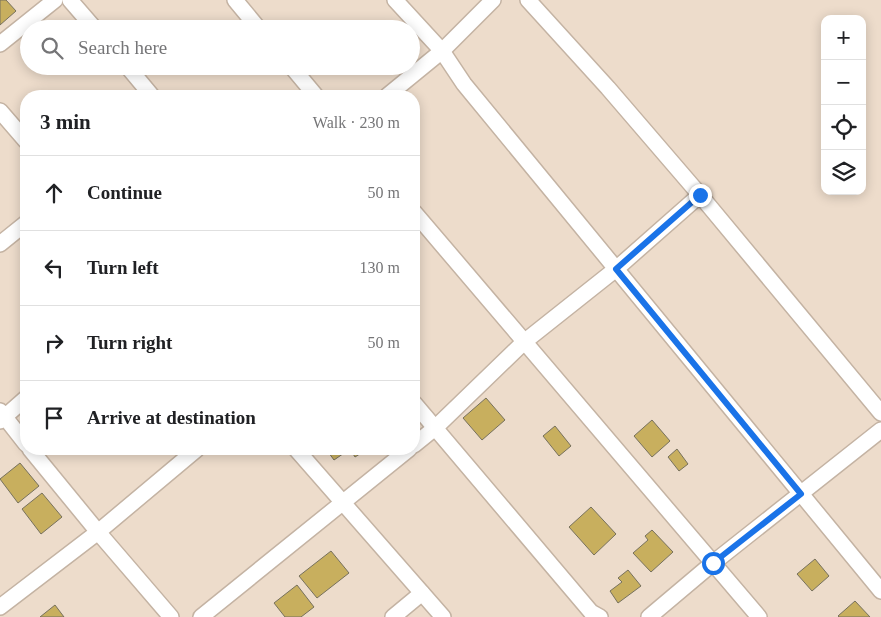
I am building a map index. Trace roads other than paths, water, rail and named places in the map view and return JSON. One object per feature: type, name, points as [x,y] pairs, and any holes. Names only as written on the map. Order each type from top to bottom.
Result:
[{"type":"street","points":[[30,20],[55,0]]},
{"type":"street","points":[[70,0],[87,20]]},
{"type":"street","points":[[235,0],[252,20]]},
{"type":"street","points":[[395,0],[413,20]]},
{"type":"street","points":[[420,69],[442,51],[493,0]]},
{"type":"street","points":[[528,0],[608,88],[700,195],[881,413]]},
{"type":"street","points":[[420,27],[442,51],[464,84],[881,591]]},
{"type":"street","points":[[0,44],[20,28]]},
{"type":"street","points":[[134,75],[147,90]]},
{"type":"street","points":[[298,75],[311,90]]},
{"type":"street","points":[[394,90],[413,75]]},
{"type":"street","points":[[0,111],[20,134]]},
{"type":"street","points":[[420,440],[524,342],[616,269],[700,195]]},
{"type":"street","points":[[420,219],[759,617]]},
{"type":"street","points":[[0,244],[20,228]]},
{"type":"street","points":[[20,403],[2,417],[20,437]]},
{"type":"street","points":[[420,410],[595,615]]},
{"type":"street","points":[[649,617],[713,563],[881,430]]},
{"type":"street","points":[[35,455],[171,617]]},
{"type":"street","points":[[0,607],[98,532],[190,455]]},
{"type":"street","points":[[301,455],[443,617]]},
{"type":"street","points":[[201,617],[402,455]]},
{"type":"street","points":[[393,617],[422,593]]}]
